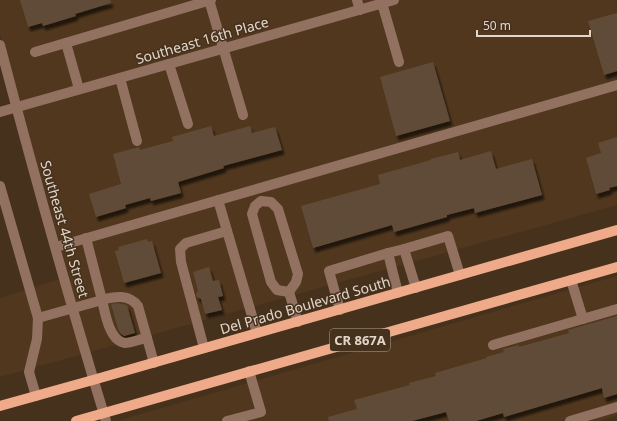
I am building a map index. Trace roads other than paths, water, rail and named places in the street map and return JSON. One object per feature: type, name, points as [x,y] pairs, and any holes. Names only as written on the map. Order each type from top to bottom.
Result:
[{"type":"main road","name":"Del Prado Boulevard South","points":[[0,406],[257,334],[617,230]]},
{"type":"main road","name":"CR 867A","points":[[76,421],[105,417],[249,371],[617,266]]},
{"type":"street","points":[[35,52],[210,0],[244,115]]},
{"type":"street","name":"Southeast 16th Place","points":[[0,112],[224,49],[358,5],[382,4],[394,0]]},
{"type":"street","points":[[382,4],[399,62]]},
{"type":"street","points":[[66,43],[79,89]]},
{"type":"street","name":"Southeast 44th Street","points":[[0,45],[93,380],[105,417]]},
{"type":"street","points":[[169,64],[188,124]]},
{"type":"street","points":[[120,78],[137,141]]},
{"type":"street","points":[[56,247],[617,85]]},
{"type":"street","points":[[0,186],[38,318],[37,339],[29,372],[36,396]]},
{"type":"street","points":[[257,189],[261,201]]},
{"type":"street","points":[[218,200],[257,334]]},
{"type":"street","points":[[261,201],[271,202],[278,209],[298,274],[296,282],[289,292],[277,290],[271,282],[252,214],[254,206],[261,201]]},
{"type":"street","points":[[204,348],[181,262],[180,249],[186,243],[227,231]]},
{"type":"street","points":[[340,310],[329,271],[388,253],[448,236],[460,275]]},
{"type":"street","points":[[86,238],[110,329],[119,340],[125,342],[147,338]]},
{"type":"street","points":[[404,249],[416,288]]},
{"type":"street","points":[[388,253],[398,293]]},
{"type":"street","points":[[571,280],[582,319]]},
{"type":"street","points":[[289,292],[298,322]]},
{"type":"street","points":[[38,318],[119,296],[126,298],[136,303],[138,306],[154,363]]},
{"type":"street","points":[[493,345],[617,309]]},
{"type":"street","points":[[226,421],[261,412],[249,371]]},
{"type":"street","points":[[570,421],[617,407]]}]
